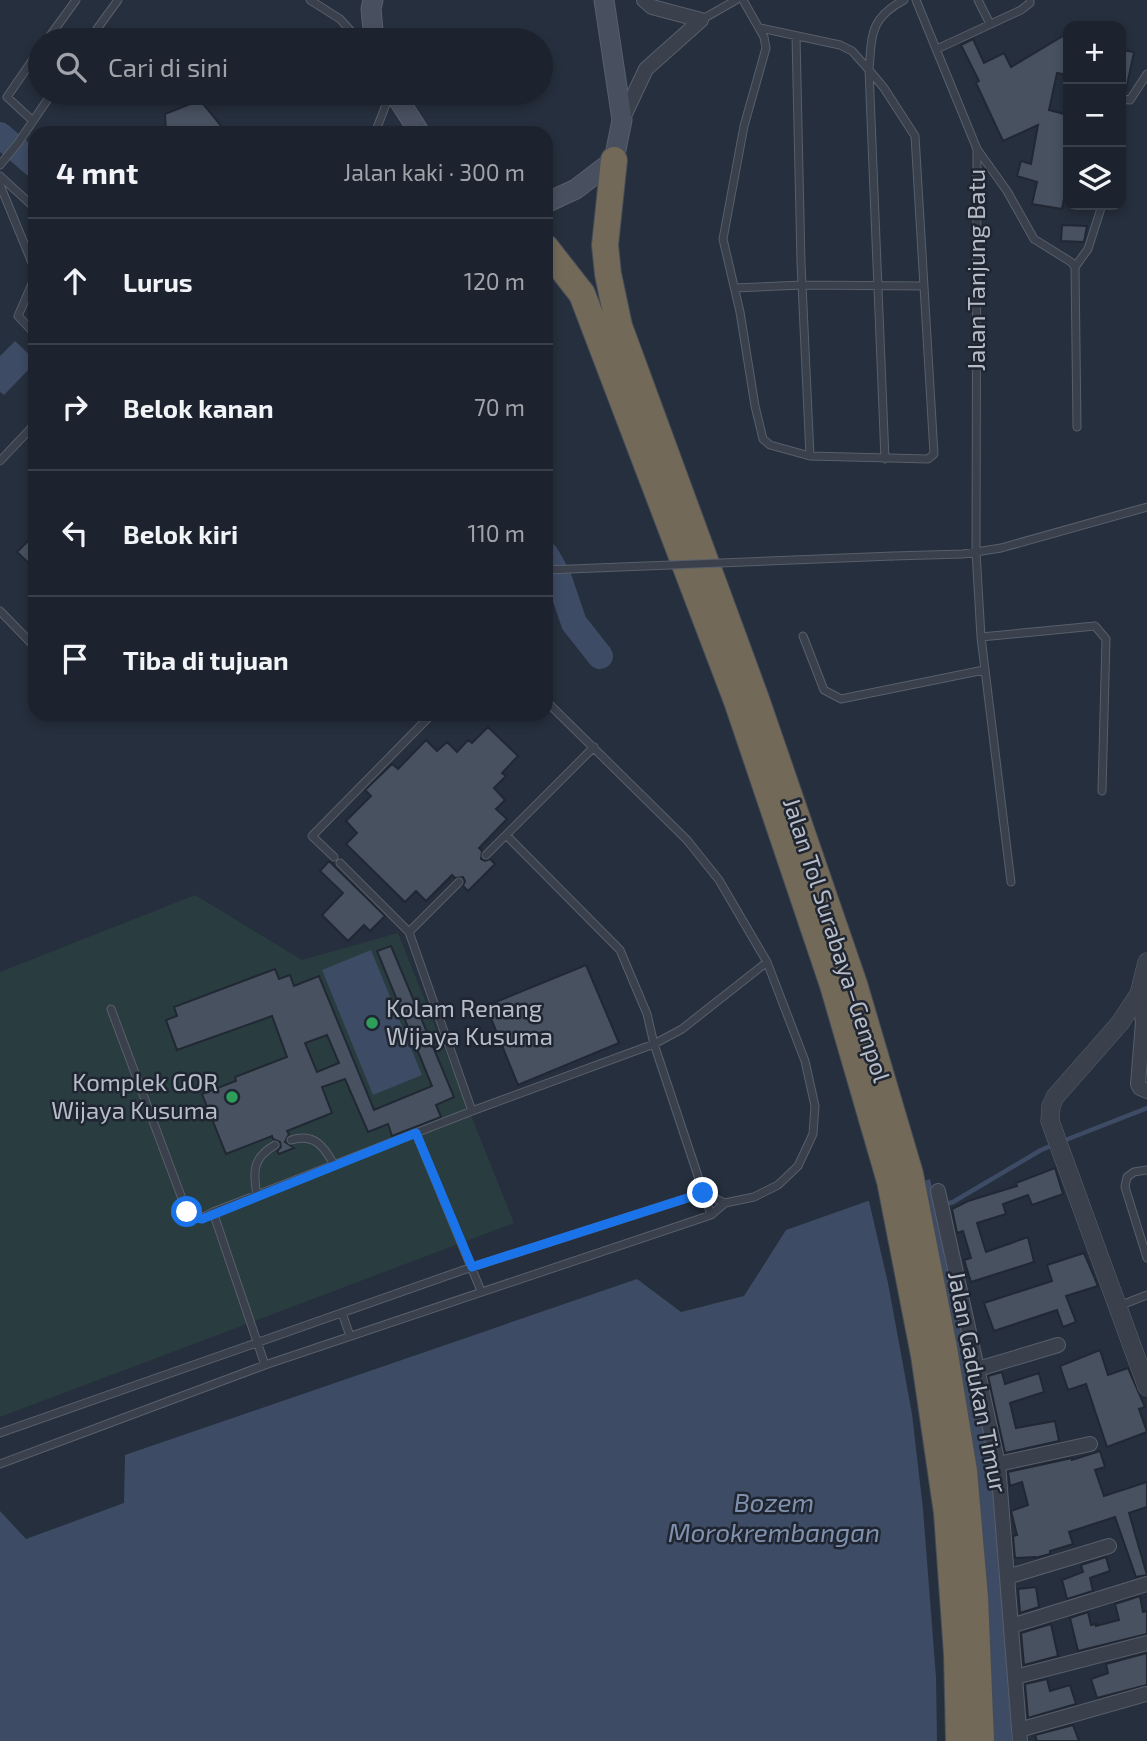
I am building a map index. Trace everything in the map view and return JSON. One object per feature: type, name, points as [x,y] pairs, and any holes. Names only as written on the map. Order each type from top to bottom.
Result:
[{"type":"highway","name":"Jalan Tol Surabaya–Gempol","points":[[614,160],[605,245],[619,326],[756,699],[858,996],[900,1178],[944,1348],[965,1485],[975,1598],[981,1741]]},
{"type":"highway","name":"Jalan Tol Surabaya–Gempol","points":[[553,256],[582,294],[737,701],[900,1178],[947,1513],[957,1654],[959,1741]]},
{"type":"main road","points":[[372,28],[370,9],[373,0]]},
{"type":"main road","points":[[553,200],[576,189],[614,160],[622,120],[604,0]]},
{"type":"main road","points":[[401,105],[416,126]]},
{"type":"street","points":[[644,0],[652,7],[701,20]]},
{"type":"street","points":[[622,120],[646,69],[701,20]]},
{"type":"street","points":[[1147,962],[1139,994],[1120,1023],[1055,1097],[1050,1121],[1064,1153],[1147,1387]]},
{"type":"street","points":[[1139,994],[1143,1022],[1138,1084],[1147,1091]]},
{"type":"street","name":"Jalan Gadukan Timur","points":[[939,1199],[998,1464],[1019,1735]]},
{"type":"street","points":[[978,1369],[1058,1345]]},
{"type":"street","points":[[998,1464],[1090,1444]]},
{"type":"street","points":[[1007,1577],[1109,1546]]},
{"type":"street","points":[[1011,1626],[1147,1584]]},
{"type":"street","points":[[1015,1678],[1147,1643]]},
{"type":"street","points":[[1019,1735],[1146,1694]]},
{"type":"lane","points":[[56,28],[76,0]]},
{"type":"lane","points":[[98,28],[118,0]]},
{"type":"lane","points":[[310,0],[340,19],[348,28]]},
{"type":"lane","points":[[701,20],[736,0]]},
{"type":"lane","points":[[743,0],[760,28],[766,48],[744,126],[723,239],[763,439],[770,445],[810,456],[928,459],[934,454],[915,136],[892,99],[852,51],[840,45],[760,28]]},
{"type":"lane","points":[[885,459],[869,70],[872,32],[879,16],[904,0]]},
{"type":"lane","name":"Jalan Tanjung Batu","points":[[916,0],[977,149],[976,552],[981,637],[1011,882]]},
{"type":"lane","points":[[978,0],[990,24]]},
{"type":"lane","points":[[937,49],[1021,10],[1030,4],[1030,0]]},
{"type":"lane","points":[[796,36],[802,285],[810,456]]},
{"type":"lane","points":[[28,69],[7,97],[33,121]]},
{"type":"lane","points":[[1126,100],[1130,100],[1147,74]]},
{"type":"lane","points":[[30,126],[44,105]]},
{"type":"lane","points":[[378,126],[387,105]]},
{"type":"lane","points":[[1,164],[28,128]]},
{"type":"lane","points":[[977,149],[1007,191],[1034,239],[1075,267]]},
{"type":"lane","points":[[0,176],[28,202]]},
{"type":"lane","points":[[0,185],[28,253]]},
{"type":"lane","points":[[1077,427],[1075,267],[1088,249],[1100,210]]},
{"type":"lane","points":[[734,288],[802,285],[924,286]]},
{"type":"lane","points":[[28,293],[18,316],[28,327]]},
{"type":"lane","points":[[0,461],[28,431]]},
{"type":"lane","points":[[553,570],[976,552],[1001,548],[1147,508]]},
{"type":"lane","points":[[0,611],[28,640]]},
{"type":"lane","points":[[981,637],[1095,626],[1103,634],[1106,639],[1102,791]]},
{"type":"lane","points":[[803,636],[824,690],[841,699],[985,670]]},
{"type":"lane","points":[[0,1464],[265,1365],[711,1215],[725,1203],[754,1197],[778,1185],[798,1166],[813,1134],[815,1106],[804,1062],[767,962],[719,880],[687,840],[553,708]]},
{"type":"lane","points":[[334,857],[312,836],[425,721]]},
{"type":"lane","points":[[486,855],[594,747]]},
{"type":"lane","points":[[506,835],[620,950],[648,1014],[654,1044],[711,1215]]},
{"type":"lane","points":[[340,863],[409,932],[472,1111]]},
{"type":"lane","points":[[409,932],[459,882]]},
{"type":"lane","points":[[111,1009],[187,1212],[202,1219],[213,1212],[472,1111],[654,1044],[681,1029],[767,962]]},
{"type":"lane","points":[[416,1133],[481,1291]]},
{"type":"lane","points":[[291,1140],[301,1137],[312,1139],[324,1147],[334,1165]]},
{"type":"lane","points":[[257,1195],[254,1176],[257,1161],[265,1151],[275,1145]]},
{"type":"lane","points":[[1147,1170],[1134,1172],[1127,1177],[1125,1187],[1147,1258]]},
{"type":"lane","points":[[0,1433],[472,1267],[703,1193],[725,1203]]},
{"type":"lane","points":[[213,1212],[265,1365]]},
{"type":"lane","points":[[1118,1306],[1147,1295]]},
{"type":"lane","points":[[342,1313],[350,1336]]},
{"type":"shaded area","name":"Komplek GOR Wijaya Kusuma","points":[[195,895],[302,960],[398,933],[514,1223],[0,1417],[0,972]]},
{"type":"water","points":[[15,341],[28,353],[28,370],[4,395],[0,392],[0,356]]},
{"type":"water","name":"Kolam Renang Wijaya Kusuma","points":[[371,950],[422,1075],[373,1095],[322,970]]},
{"type":"water","name":"Bozem Morokrembangan","points":[[930,1179],[995,1459],[1012,1741],[0,1741],[0,1511],[26,1539],[124,1503],[125,1455],[637,1279],[681,1312],[744,1296],[786,1230]]},
{"type":"pier","points":[[885,1192],[989,1741],[937,1741],[936,1677],[923,1509],[912,1414],[888,1283],[868,1197]]},
{"type":"building","points":[[1063,36],[1063,74],[1057,73],[1049,110],[1063,114],[1062,209],[1032,204],[1037,182],[1017,176],[1021,161],[1031,164],[1038,125],[1003,141],[961,45],[973,39],[984,63],[1004,53],[1011,67]]},
{"type":"building","points":[[1126,51],[1134,52],[1126,90]]},
{"type":"building","points":[[188,105],[204,105],[221,126],[166,126],[165,114]]},
{"type":"building","points":[[1062,225],[1087,226],[1084,242],[1061,241]]},
{"type":"building","points":[[28,541],[28,562],[17,552]]},
{"type":"building","points":[[488,727],[518,756],[502,773],[506,776],[494,788],[505,800],[496,809],[507,819],[479,848],[482,851],[481,859],[490,859],[495,864],[468,891],[463,886],[463,877],[455,878],[452,875],[426,901],[416,891],[405,902],[346,844],[357,833],[346,821],[371,796],[365,790],[392,764],[398,769],[426,740],[437,751],[447,742],[457,752],[468,740],[472,743]]},
{"type":"building","points":[[329,861],[385,916],[370,931],[364,925],[348,941],[322,915],[343,893],[320,871]]},
{"type":"building","points":[[391,946],[454,1097],[436,1105],[441,1117],[392,1136],[388,1124],[368,1132],[345,1079],[322,1087],[332,1113],[287,1131],[289,1134],[285,1142],[294,1148],[279,1154],[277,1151],[281,1147],[280,1142],[272,1136],[226,1154],[202,1094],[236,1081],[235,1077],[287,1057],[272,1016],[177,1050],[166,1020],[177,1016],[174,1007],[275,969],[279,979],[290,975],[294,986],[319,976],[374,1110],[432,1086],[377,951]],"holes":[[[327,1035],[339,1063],[317,1072],[305,1043]]]},
{"type":"building","points":[[586,965],[619,1043],[518,1085],[486,1006]]},
{"type":"building","points":[[1055,1168],[1063,1194],[1032,1205],[1028,1195],[1003,1204],[1006,1214],[977,1223],[986,1252],[1028,1237],[1034,1262],[971,1282],[964,1260],[971,1258],[963,1231],[957,1233],[952,1209],[968,1201],[1017,1186],[1016,1183]]},
{"type":"building","points":[[1084,1253],[1098,1286],[1066,1296],[1076,1322],[1063,1327],[1057,1310],[994,1331],[984,1303],[1052,1281],[1047,1265]]},
{"type":"building","points":[[1100,1350],[1108,1375],[1128,1368],[1145,1407],[1139,1409],[1147,1432],[1107,1447],[1086,1384],[1068,1390],[1060,1366]]},
{"type":"building","points":[[1002,1372],[1005,1384],[1039,1373],[1044,1392],[1010,1403],[1016,1428],[1055,1421],[1059,1441],[1005,1453],[988,1376]]},
{"type":"building","points":[[1100,1451],[1105,1467],[1095,1470],[1104,1496],[1147,1482],[1147,1507],[1129,1513],[1147,1575],[1136,1577],[1115,1517],[1069,1532],[1073,1544],[1050,1551],[1050,1554],[1035,1558],[1015,1558],[1013,1536],[1017,1535],[1011,1511],[1028,1505],[1022,1482],[1010,1486],[1008,1472],[1072,1460]]},
{"type":"building","points":[[1106,1557],[1110,1571],[1090,1578],[1093,1591],[1067,1599],[1062,1580],[1083,1572],[1081,1565]]},
{"type":"building","points":[[1036,1587],[1039,1607],[1020,1613],[1018,1589]]},
{"type":"building","points":[[1140,1596],[1143,1612],[1147,1611],[1147,1634],[1078,1651],[1070,1618],[1088,1612],[1091,1625],[1096,1626],[1119,1620],[1115,1604]]},
{"type":"building","points":[[1051,1624],[1058,1656],[1024,1665],[1021,1633]]},
{"type":"building","points":[[1147,1653],[1147,1685],[1097,1698],[1091,1679],[1108,1673],[1106,1664]]},
{"type":"building","points":[[1047,1679],[1050,1691],[1070,1685],[1076,1704],[1028,1718],[1025,1684]]},
{"type":"building","points":[[1073,1725],[1079,1741],[1037,1741],[1035,1735]]},
{"type":"waterway","points":[[0,135],[28,159]]},
{"type":"waterway","points":[[553,567],[574,623],[600,656]]},
{"type":"waterway","points":[[1063,1141],[1147,1108]]},
{"type":"waterway","points":[[943,1205],[953,1202],[1055,1144]]},
{"type":"place","name":"Kolam Renang Wijaya Kusuma","points":[[372,1023]]},
{"type":"place","name":"Komplek GOR Wijaya Kusuma","points":[[232,1097]]},
{"type":"route","points":[[187,1212],[202,1219],[213,1212],[416,1133],[472,1267],[703,1193]]}]
